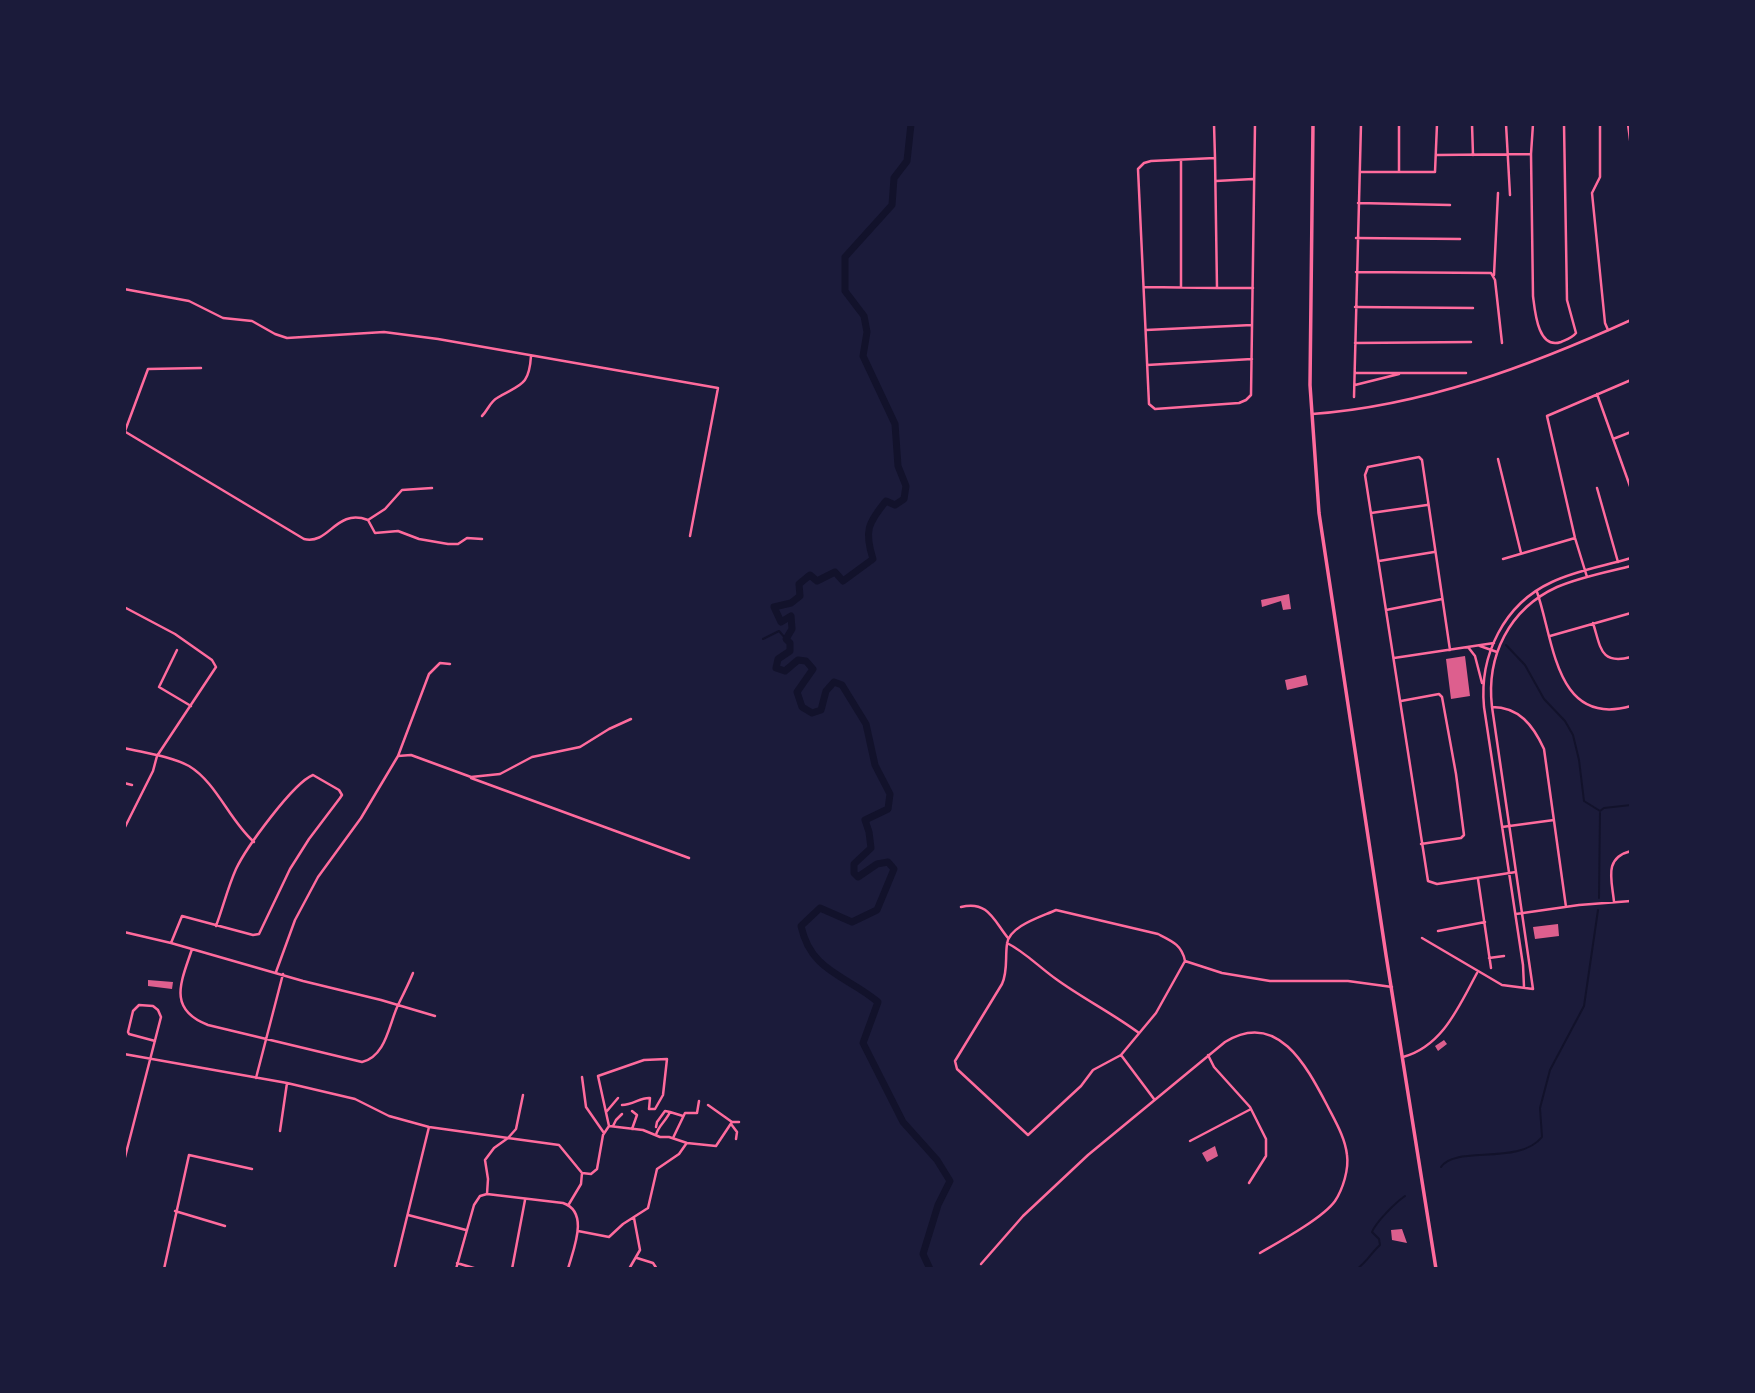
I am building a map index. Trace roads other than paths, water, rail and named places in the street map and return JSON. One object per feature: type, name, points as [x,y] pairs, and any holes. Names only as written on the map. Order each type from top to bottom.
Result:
[{"type":"main road","points":[[1314,124],[1309,317],[1315,471],[1325,554],[1436,1269]]},
{"type":"street","points":[[1214,124],[1217,288]]},
{"type":"street","points":[[1215,158],[1152,161],[1144,163],[1138,169],[1149,404],[1155,409],[1239,403],[1246,400],[1252,391],[1255,124]]},
{"type":"street","points":[[1354,397],[1361,124]]},
{"type":"street","points":[[1399,124],[1399,172]]},
{"type":"street","points":[[1361,172],[1434,172],[1437,124]]},
{"type":"street","points":[[1472,124],[1473,155]]},
{"type":"street","points":[[1506,124],[1510,195]]},
{"type":"street","points":[[1533,124],[1533,296],[1540,328],[1548,343],[1554,344],[1572,338],[1576,333],[1567,300],[1564,124]]},
{"type":"street","points":[[1600,124],[1600,177],[1592,192],[1605,323],[1608,330]]},
{"type":"street","points":[[1628,124],[1631,147]]},
{"type":"street","points":[[1437,155],[1531,154]]},
{"type":"street","points":[[1181,160],[1181,287]]},
{"type":"street","points":[[1216,181],[1254,179]]},
{"type":"street","points":[[1497,193],[1494,275],[1502,343]]},
{"type":"street","points":[[1358,203],[1450,205]]},
{"type":"street","points":[[1356,238],[1460,239]]},
{"type":"street","points":[[1356,272],[1484,272],[1494,275]]},
{"type":"street","points":[[1143,287],[1253,288]]},
{"type":"street","points":[[124,289],[179,298],[223,318],[252,321],[287,338],[384,332],[718,388],[690,536]]},
{"type":"street","points":[[1355,307],[1473,309]]},
{"type":"street","points":[[1312,414],[1370,408],[1524,367],[1631,320]]},
{"type":"street","points":[[1146,330],[1252,325]]},
{"type":"street","points":[[1355,343],[1471,342]]},
{"type":"street","points":[[482,416],[495,399],[524,382],[530,371],[531,356]]},
{"type":"street","points":[[1147,365],[1252,359]]},
{"type":"street","points":[[201,368],[148,369],[125,431],[310,541],[319,538],[347,517],[358,516],[368,520],[375,533],[398,531],[419,539],[448,544],[458,544],[467,538],[481,540]]},
{"type":"street","points":[[1356,373],[1466,373]]},
{"type":"street","points":[[1355,385],[1404,373]]},
{"type":"street","points":[[1587,578],[1547,420],[1550,414],[1631,380]]},
{"type":"street","points":[[1597,394],[1631,489]]},
{"type":"street","points":[[1613,439],[1631,432]]},
{"type":"street","points":[[1450,650],[1423,463],[1419,457],[1367,468],[1365,475],[1421,844],[1430,883],[1516,872]]},
{"type":"street","points":[[1498,459],[1521,553]]},
{"type":"street","points":[[368,520],[385,509],[402,490],[432,488]]},
{"type":"street","points":[[1597,488],[1618,562]]},
{"type":"street","points":[[1371,513],[1428,504]]},
{"type":"street","points":[[1503,559],[1576,538]]},
{"type":"street","points":[[1379,561],[1436,552]]},
{"type":"street","points":[[1482,683],[1493,642],[1515,609],[1536,590],[1555,580],[1631,558]]},
{"type":"street","points":[[1422,938],[1502,985],[1533,989],[1492,707],[1491,680],[1499,643],[1516,618],[1539,597],[1557,587],[1631,566]]},
{"type":"street","points":[[1536,590],[1559,672],[1567,687],[1590,705],[1605,709],[1631,706]]},
{"type":"street","points":[[1387,610],[1443,599]]},
{"type":"street","points":[[124,607],[175,634],[215,663],[215,670],[158,756],[124,829]]},
{"type":"street","points":[[1550,636],[1631,613]]},
{"type":"street","points":[[1594,623],[1602,652],[1607,657],[1618,660],[1631,657]]},
{"type":"street","points":[[1394,657],[1499,643]]},
{"type":"street","points":[[1480,646],[1497,652]]},
{"type":"street","points":[[1468,647],[1475,656],[1482,683],[1523,965],[1524,988]]},
{"type":"street","points":[[177,650],[159,687],[191,706]]},
{"type":"street","points":[[276,972],[295,920],[318,877],[354,829],[398,756],[429,674],[437,665],[450,664]]},
{"type":"street","points":[[1401,701],[1439,694],[1442,696],[1456,774],[1464,835],[1461,838],[1421,844]]},
{"type":"street","points":[[1492,707],[1519,713],[1542,744],[1566,907]]},
{"type":"street","points":[[465,776],[500,774],[540,755],[580,747],[631,719]]},
{"type":"street","points":[[124,747],[180,762],[193,769],[222,803],[240,830],[254,842]]},
{"type":"street","points":[[398,756],[411,755],[689,858]]},
{"type":"street","points":[[172,943],[182,916],[216,926],[253,935],[260,933],[290,869],[340,798],[341,792],[317,776],[308,778],[295,789],[236,868],[216,926]]},
{"type":"street","points":[[124,783],[132,785]]},
{"type":"street","points":[[1502,827],[1555,820]]},
{"type":"street","points":[[1614,902],[1612,863],[1618,855],[1631,851]]},
{"type":"street","points":[[1478,878],[1491,968]]},
{"type":"street","points":[[1514,914],[1631,901]]},
{"type":"street","points":[[961,907],[972,905],[985,908],[995,916],[1009,938]]},
{"type":"street","points":[[1056,910],[1158,934],[1174,941],[1185,961],[1156,1013],[1121,1055],[1093,1070],[1078,1088],[1028,1135],[957,1069],[955,1061],[1004,978],[1009,938],[1017,929],[1056,910]]},
{"type":"street","points":[[1438,931],[1485,922]]},
{"type":"street","points":[[124,932],[435,1016]]},
{"type":"street","points":[[1518,936],[1525,935]]},
{"type":"street","points":[[1007,943],[1021,950],[1057,980],[1139,1033]]},
{"type":"street","points":[[192,949],[179,988],[180,998],[187,1011],[196,1019],[208,1025],[364,1062],[375,1053],[389,1032],[397,1004],[413,972]]},
{"type":"street","points":[[1489,958],[1504,956]]},
{"type":"street","points":[[1185,961],[1240,977],[1270,981],[1348,981],[1391,987]]},
{"type":"street","points":[[1523,965],[1529,964]]},
{"type":"street","points":[[1403,1056],[1420,1050],[1440,1034],[1478,971]]},
{"type":"street","points":[[256,1078],[283,974]]},
{"type":"street","points":[[124,1161],[150,1059],[155,1041],[161,1017],[158,1010],[150,1004],[140,1004],[133,1011],[128,1032],[155,1041]]},
{"type":"street","points":[[981,1264],[1043,1197],[1087,1155],[1224,1042],[1244,1033],[1275,1036],[1305,1065],[1344,1138],[1348,1164],[1336,1199],[1320,1215],[1260,1253]]},
{"type":"street","points":[[124,1054],[287,1083],[355,1099],[389,1116],[429,1127],[559,1145],[582,1173],[582,1184],[569,1205]]},
{"type":"street","points":[[1121,1055],[1154,1099]]},
{"type":"street","points":[[1208,1055],[1214,1067],[1251,1109],[1266,1139],[1268,1151],[1249,1183]]},
{"type":"street","points":[[611,1126],[598,1076],[644,1060],[667,1059],[663,1095],[655,1109],[649,1109],[650,1098],[647,1097],[632,1105],[622,1105]]},
{"type":"street","points":[[582,1077],[586,1107],[604,1133]]},
{"type":"street","points":[[280,1131],[287,1083]]},
{"type":"street","points":[[487,1194],[485,1160],[516,1129],[523,1095]]},
{"type":"street","points":[[607,1111],[618,1098]]},
{"type":"street","points":[[673,1138],[682,1116],[685,1113],[697,1113],[699,1101]]},
{"type":"street","points":[[708,1105],[731,1123],[737,1132],[736,1139]]},
{"type":"street","points":[[1190,1141],[1251,1109]]},
{"type":"street","points":[[632,1111],[637,1115],[632,1129]]},
{"type":"street","points":[[656,1135],[657,1122],[665,1111],[682,1116]]},
{"type":"street","points":[[582,1173],[591,1174],[597,1169],[604,1133],[622,1114]]},
{"type":"street","points":[[611,1126],[643,1130],[687,1143],[716,1146],[731,1123],[739,1122]]},
{"type":"street","points":[[395,1266],[429,1127]]},
{"type":"street","points":[[578,1231],[609,1237],[648,1208],[657,1168],[678,1154],[687,1143]]},
{"type":"street","points":[[164,1269],[189,1155],[252,1169]]},
{"type":"street","points":[[456,1269],[476,1199],[487,1194],[569,1205],[576,1213],[578,1231],[568,1269]]},
{"type":"street","points":[[512,1269],[525,1200]]},
{"type":"street","points":[[175,1211],[225,1226]]},
{"type":"street","points":[[408,1215],[466,1230]]},
{"type":"street","points":[[629,1269],[639,1250],[634,1218]]},
{"type":"street","points":[[637,1258],[653,1263],[657,1269]]},
{"type":"street","points":[[457,1263],[477,1269]]},
{"type":"waterway","points":[[911,124],[907,161],[894,178],[892,205],[845,257],[845,291],[864,316],[867,332],[863,356],[895,424],[898,466],[906,486],[904,499],[895,505],[886,501],[875,515],[868,534],[873,559],[843,581],[835,572],[817,581],[810,575],[799,584],[800,596],[791,603],[774,607],[781,622],[791,616],[792,629],[786,639],[790,643],[790,651],[778,659],[776,668],[785,671],[798,660],[806,661],[813,669],[797,692],[802,707],[812,713],[821,710],[826,691],[834,682],[842,685],[866,724],[875,765],[890,794],[888,809],[865,820],[871,848],[854,864],[854,873],[858,877],[877,864],[888,862],[894,869],[877,910],[852,922],[820,908],[801,926],[806,941],[821,963],[878,1002],[863,1043],[903,1122],[937,1160],[950,1181],[938,1205],[923,1254],[930,1269]]},
{"type":"waterway","points":[[763,639],[779,631],[786,639]]},
{"type":"waterway","points":[[1506,645],[1525,665],[1544,699],[1565,721],[1573,735],[1584,801],[1600,811],[1604,808],[1631,805]]},
{"type":"waterway","points":[[1599,898],[1600,813]]},
{"type":"waterway","points":[[1441,1167],[1459,1157],[1518,1151],[1532,1146],[1542,1137],[1540,1108],[1550,1070],[1584,1006],[1598,910]]},
{"type":"waterway","points":[[1357,1269],[1380,1245],[1379,1239],[1372,1232],[1374,1228],[1405,1196]]}]
